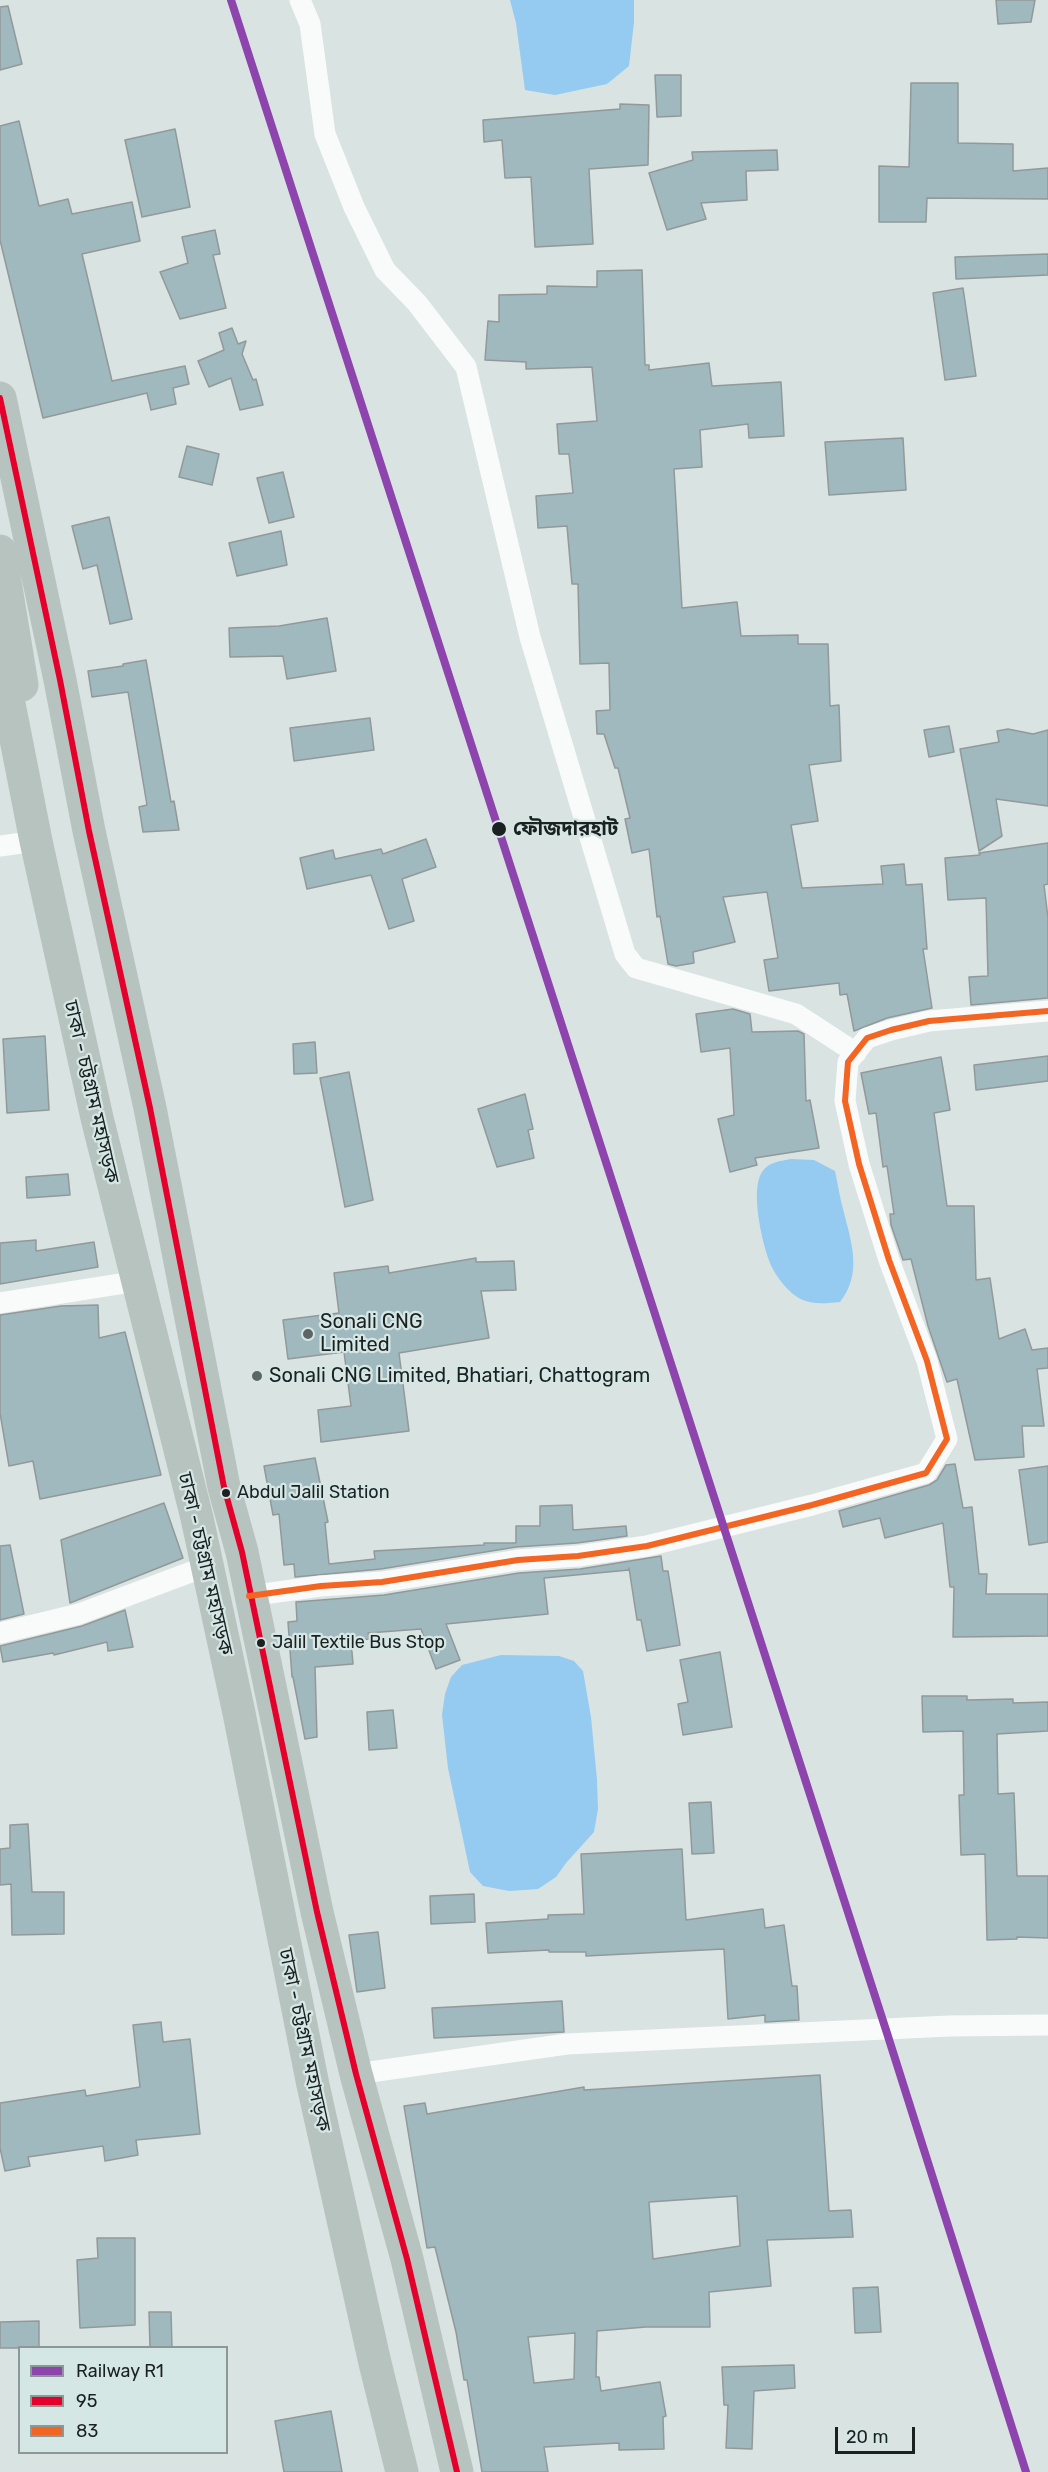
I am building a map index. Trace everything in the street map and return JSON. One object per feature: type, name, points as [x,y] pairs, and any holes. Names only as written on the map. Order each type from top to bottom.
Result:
[{"type":"highway","name":"ঢাকা - চট্টগ্রাম মহাসড়ক","points":[[0,398],[63,691],[89,831],[150,1108],[224,1486],[242,1551],[249,1596],[317,1912],[356,2074],[407,2259],[458,2472]]},
{"type":"highway","points":[[0,551],[22,675],[26,783]]},
{"type":"highway","name":"ঢাকা - চট্টগ্রাম মহাসড়ক","points":[[0,658],[36,841],[94,1107],[197,1518],[239,1713],[313,2085],[375,2363],[402,2472]]},
{"type":"street","points":[[300,0],[310,24],[325,134],[354,207],[385,270],[417,303],[466,367],[530,638],[625,954],[636,968],[796,1014],[856,1053]]},
{"type":"street","points":[[0,846],[36,841]]},
{"type":"street","points":[[249,1596],[321,1586],[382,1582],[518,1560],[578,1556],[646,1546],[812,1505],[926,1473],[947,1439],[927,1361],[892,1270],[859,1164],[845,1101],[848,1062],[867,1038],[929,1021],[1048,1011]]},
{"type":"street","points":[[0,1303],[138,1281]]},
{"type":"street","points":[[0,1634],[79,1614],[207,1566]]},
{"type":"street","points":[[356,2074],[567,2044],[949,2026],[1048,2025]]},
{"type":"water","points":[[510,0],[634,0],[629,66],[607,84],[555,95],[525,90],[516,23]]},
{"type":"water","points":[[791,1159],[814,1160],[835,1171],[853,1259],[851,1281],[840,1302],[816,1303],[798,1298],[779,1279],[767,1254],[758,1217],[759,1180],[762,1172],[768,1166]]},
{"type":"water","points":[[501,1655],[559,1656],[574,1661],[583,1671],[591,1717],[598,1809],[594,1832],[556,1877],[538,1889],[509,1891],[483,1886],[470,1872],[448,1768],[442,1715],[445,1694],[451,1677],[462,1665]]},
{"type":"building","points":[[996,0],[1035,0],[1031,22],[998,24]]},
{"type":"building","points":[[8,6],[22,64],[0,70],[0,7]]},
{"type":"building","points":[[655,75],[681,75],[681,116],[657,117]]},
{"type":"building","points":[[911,83],[958,83],[958,143],[1013,144],[1013,171],[1048,168],[1048,199],[927,198],[926,222],[879,222],[879,166],[909,167]]},
{"type":"building","points":[[620,104],[649,105],[648,165],[589,169],[593,244],[535,247],[531,177],[505,178],[502,140],[484,142],[483,120],[620,109]]},
{"type":"building","points":[[19,121],[39,206],[68,199],[72,214],[132,202],[140,241],[82,254],[112,381],[185,366],[189,384],[173,388],[176,404],[151,410],[147,393],[43,418],[0,240],[0,126]]},
{"type":"building","points":[[175,129],[190,207],[142,217],[125,140]]},
{"type":"building","points":[[777,150],[778,170],[746,171],[747,200],[701,203],[706,219],[667,230],[649,173],[693,160],[692,152]]},
{"type":"building","points":[[215,230],[220,254],[213,255],[226,308],[180,319],[160,272],[188,263],[182,237]]},
{"type":"building","points":[[1048,254],[1048,275],[956,279],[955,257]]},
{"type":"building","points":[[642,270],[645,365],[649,365],[649,370],[709,363],[712,386],[781,382],[784,436],[749,438],[748,424],[700,430],[702,467],[674,469],[682,608],[737,602],[741,636],[798,635],[798,644],[828,644],[830,706],[839,705],[841,761],[809,765],[818,821],[791,825],[802,888],[883,884],[881,866],[904,864],[906,885],[922,884],[927,949],[923,949],[932,1008],[887,1018],[854,1031],[847,994],[840,995],[839,983],[769,991],[764,960],[778,958],[767,892],[723,897],[735,942],[693,952],[694,963],[676,966],[668,964],[660,916],[657,917],[649,849],[632,853],[625,819],[630,818],[618,768],[615,768],[604,734],[597,734],[596,711],[610,710],[609,663],[580,664],[578,584],[572,584],[567,526],[538,528],[536,496],[573,493],[569,454],[559,454],[557,424],[597,421],[592,367],[526,369],[526,362],[485,360],[488,321],[499,322],[499,295],[547,294],[547,286],[597,287],[597,271]]},
{"type":"building","points":[[963,288],[976,376],[945,380],[933,293]]},
{"type":"building","points":[[232,328],[238,344],[246,341],[242,354],[253,380],[256,379],[263,405],[240,410],[231,378],[209,387],[198,361],[224,350],[219,333]]},
{"type":"building","points":[[903,438],[906,490],[829,495],[825,442]]},
{"type":"building","points":[[187,446],[219,454],[212,485],[179,477]]},
{"type":"building","points":[[283,472],[294,517],[269,523],[257,478]]},
{"type":"building","points":[[109,517],[132,619],[110,624],[97,565],[83,569],[72,526]]},
{"type":"building","points":[[281,531],[287,565],[237,576],[229,543]]},
{"type":"building","points":[[327,618],[336,671],[287,679],[283,656],[230,657],[229,628],[279,626]]},
{"type":"building","points":[[146,660],[171,802],[174,801],[179,830],[143,832],[139,807],[147,805],[128,692],[92,697],[88,671]]},
{"type":"building","points":[[370,718],[374,750],[294,761],[290,728]]},
{"type":"building","points":[[949,726],[954,752],[929,757],[924,730]]},
{"type":"building","points":[[1008,729],[1033,734],[1048,730],[1048,806],[996,799],[1002,836],[979,851],[960,749],[999,742],[997,731]]},
{"type":"building","points":[[426,839],[436,867],[402,879],[414,921],[389,929],[371,875],[307,889],[300,858],[333,850],[335,859],[381,849],[383,854]]},
{"type":"building","points":[[1048,843],[1048,884],[1044,885],[1048,918],[1048,998],[971,1005],[969,977],[988,976],[986,898],[948,900],[945,858],[980,855],[979,853]]},
{"type":"building","points":[[733,1009],[750,1014],[752,1032],[798,1031],[804,1034],[806,1101],[810,1100],[819,1148],[755,1158],[757,1165],[730,1172],[718,1119],[734,1115],[730,1048],[701,1052],[696,1014]]},
{"type":"building","points":[[45,1036],[49,1110],[7,1113],[3,1039]]},
{"type":"building","points":[[315,1042],[317,1073],[294,1074],[293,1044]]},
{"type":"building","points":[[1048,1056],[1048,1081],[976,1090],[974,1065]]},
{"type":"building","points":[[941,1057],[950,1110],[934,1113],[947,1206],[974,1206],[976,1280],[990,1278],[999,1339],[1025,1329],[1032,1350],[1048,1348],[1048,1368],[1037,1369],[1044,1426],[1022,1426],[1024,1457],[975,1460],[957,1379],[947,1382],[928,1326],[911,1259],[903,1260],[891,1225],[890,1214],[894,1214],[887,1166],[883,1167],[876,1113],[869,1114],[861,1073]]},
{"type":"building","points":[[349,1072],[373,1200],[345,1207],[320,1078]]},
{"type":"building","points":[[525,1094],[533,1129],[528,1130],[534,1158],[497,1167],[478,1109]]},
{"type":"building","points":[[68,1174],[70,1195],[27,1198],[26,1177]]},
{"type":"building","points":[[36,1240],[36,1251],[94,1242],[98,1267],[0,1284],[0,1243]]},
{"type":"building","points":[[476,1258],[476,1262],[514,1261],[516,1290],[481,1291],[489,1338],[399,1353],[409,1431],[321,1442],[318,1410],[351,1406],[344,1352],[288,1359],[283,1320],[339,1313],[334,1273],[388,1266],[389,1273]]},
{"type":"building","points":[[98,1305],[99,1338],[125,1332],[161,1475],[40,1499],[33,1461],[9,1466],[0,1413],[0,1315],[61,1306]]},
{"type":"building","points":[[315,1458],[328,1522],[325,1523],[329,1564],[375,1559],[374,1551],[516,1543],[516,1526],[540,1526],[540,1506],[572,1505],[573,1530],[626,1526],[627,1536],[577,1543],[516,1547],[381,1569],[295,1577],[294,1564],[284,1565],[279,1514],[273,1515],[264,1466]]},
{"type":"building","points":[[955,1464],[963,1508],[972,1507],[979,1574],[987,1574],[986,1594],[1048,1594],[1048,1636],[953,1637],[954,1587],[950,1587],[943,1523],[885,1538],[880,1518],[843,1527],[839,1511],[929,1485],[937,1480],[946,1465]]},
{"type":"building","points":[[1048,1466],[1048,1542],[1029,1545],[1019,1470]]},
{"type":"building","points":[[164,1503],[183,1558],[70,1603],[61,1540]]},
{"type":"building","points":[[10,1545],[24,1614],[0,1620],[0,1546]]},
{"type":"building","points":[[661,1556],[663,1571],[668,1571],[680,1645],[647,1651],[641,1620],[637,1620],[629,1568],[629,1570],[544,1578],[548,1614],[446,1624],[460,1660],[436,1669],[421,1629],[368,1633],[369,1639],[351,1641],[353,1664],[315,1667],[317,1737],[305,1739],[292,1677],[288,1622],[297,1621],[296,1602],[384,1595],[519,1573],[580,1569]]},
{"type":"building","points":[[125,1610],[133,1647],[108,1651],[107,1642],[54,1655],[53,1653],[3,1662],[0,1646],[82,1626]]},
{"type":"building","points":[[720,1652],[732,1727],[683,1735],[678,1704],[688,1702],[680,1660]]},
{"type":"building","points":[[922,1696],[967,1696],[967,1700],[1013,1699],[1013,1703],[1048,1702],[1048,1731],[997,1734],[998,1794],[1014,1793],[1017,1876],[1048,1876],[1048,1938],[1017,1937],[1017,1939],[987,1940],[985,1854],[961,1855],[959,1795],[964,1795],[963,1731],[923,1732]]},
{"type":"building","points":[[393,1710],[397,1748],[369,1750],[367,1712]]},
{"type":"building","points":[[711,1802],[714,1853],[692,1854],[689,1803]]},
{"type":"building","points":[[28,1824],[32,1892],[64,1892],[64,1934],[12,1935],[11,1884],[0,1885],[0,1849],[10,1848],[10,1825]]},
{"type":"building","points":[[682,1849],[686,1920],[763,1909],[765,1928],[784,1925],[792,1986],[797,1986],[799,2020],[765,2022],[765,2015],[728,2019],[724,1949],[586,1956],[586,1952],[549,1952],[549,1950],[488,1953],[486,1923],[548,1919],[548,1915],[584,1914],[581,1854]]},
{"type":"building","points":[[474,1894],[475,1922],[431,1924],[430,1896]]},
{"type":"building","points":[[378,1932],[385,1988],[357,1992],[349,1935]]},
{"type":"building","points":[[562,2001],[564,2032],[434,2038],[432,2008]]},
{"type":"building","points":[[161,2022],[163,2042],[190,2039],[200,2134],[136,2140],[138,2155],[105,2161],[103,2146],[28,2157],[30,2166],[5,2171],[0,2148],[0,2103],[85,2090],[86,2096],[140,2087],[133,2025]]},
{"type":"building","points":[[820,2075],[829,2211],[851,2210],[853,2237],[767,2240],[771,2286],[709,2292],[710,2327],[646,2327],[597,2331],[596,2377],[599,2377],[601,2391],[660,2382],[666,2416],[663,2417],[664,2449],[619,2450],[619,2443],[544,2447],[548,2472],[482,2472],[467,2380],[464,2380],[456,2332],[435,2247],[427,2248],[404,2106],[425,2103],[427,2114],[584,2087],[584,2090]],"holes":[[[737,2196],[740,2246],[653,2259],[649,2202]],[[575,2333],[574,2379],[534,2383],[528,2337]]]},
{"type":"building","points":[[97,2238],[135,2238],[135,2325],[80,2328],[77,2260],[98,2258]]},
{"type":"building","points":[[878,2287],[881,2332],[855,2333],[853,2288]]},
{"type":"building","points":[[149,2312],[171,2312],[172,2346],[150,2346]]},
{"type":"building","points":[[39,2321],[39,2346],[0,2348],[0,2322]]},
{"type":"building","points":[[794,2365],[795,2388],[754,2391],[752,2449],[726,2448],[728,2405],[724,2405],[722,2367]]},
{"type":"building","points":[[331,2411],[342,2472],[284,2472],[275,2421]]},
{"type":"rail line","name":"R1","points":[[231,0],[886,2030],[1026,2472]]},
{"type":"transit line","name":"95","points":[[0,398],[60,680],[89,831],[150,1108],[224,1487],[242,1552],[317,1912],[356,2074],[407,2259],[457,2472]]},
{"type":"transit line","name":"83","points":[[249,1596],[321,1586],[382,1582],[518,1560],[578,1556],[647,1546],[812,1505],[926,1473],[947,1439],[927,1361],[889,1260],[859,1164],[845,1101],[848,1062],[867,1038],[891,1030],[929,1021],[1048,1011]]},
{"type":"place","name":"ফৌজদারহাট","points":[[499,829]]},
{"type":"place","name":"Sonali CNG Limited","points":[[308,1334]]},
{"type":"place","name":"Sonali CNG Limited, Bhatiari, Chattogram","points":[[257,1376]]},
{"type":"place","name":"Abdul Jalil Station","points":[[226,1493]]},
{"type":"place","name":"Jalil Textile Bus Stop","points":[[261,1643]]}]
